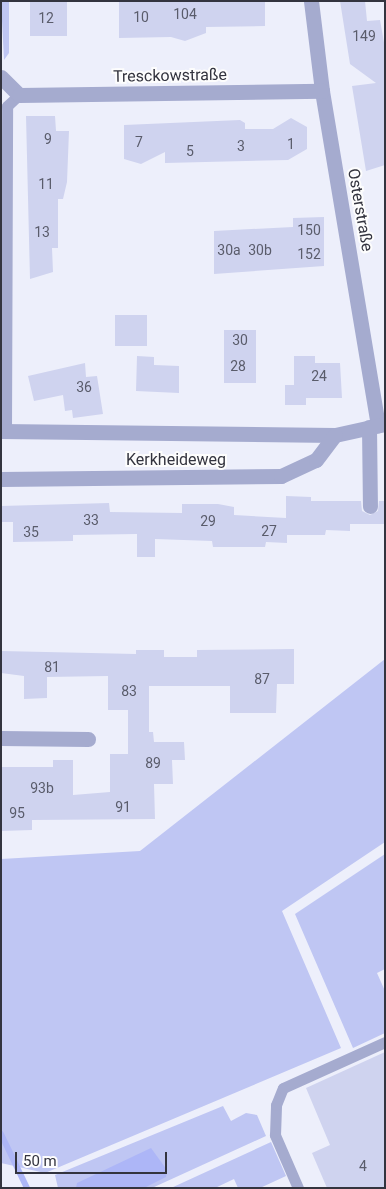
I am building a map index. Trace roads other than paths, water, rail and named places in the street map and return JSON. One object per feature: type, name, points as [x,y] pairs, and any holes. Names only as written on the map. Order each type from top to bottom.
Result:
[{"type":"street","name":"Osterstraße","points":[[311,1],[322,91],[377,426]]},
{"type":"street","points":[[1,77],[19,95]]},
{"type":"street","name":"Tresckowstraße","points":[[19,95],[322,91]]},
{"type":"street","points":[[370,506],[377,426]]},
{"type":"street","name":"Kerkheideweg","points":[[4,431],[335,435],[377,426]]},
{"type":"street","name":"Kerkheideweg","points":[[1,479],[281,476],[316,460],[335,435]]},
{"type":"street","points":[[1,738],[88,739]]},
{"type":"lane","points":[[4,431],[7,106],[19,95]]},
{"type":"lane","points":[[298,1188],[275,1135],[276,1105],[284,1088],[385,1042]]},
{"type":"waterway","points":[[1,1134],[27,1188]]}]
